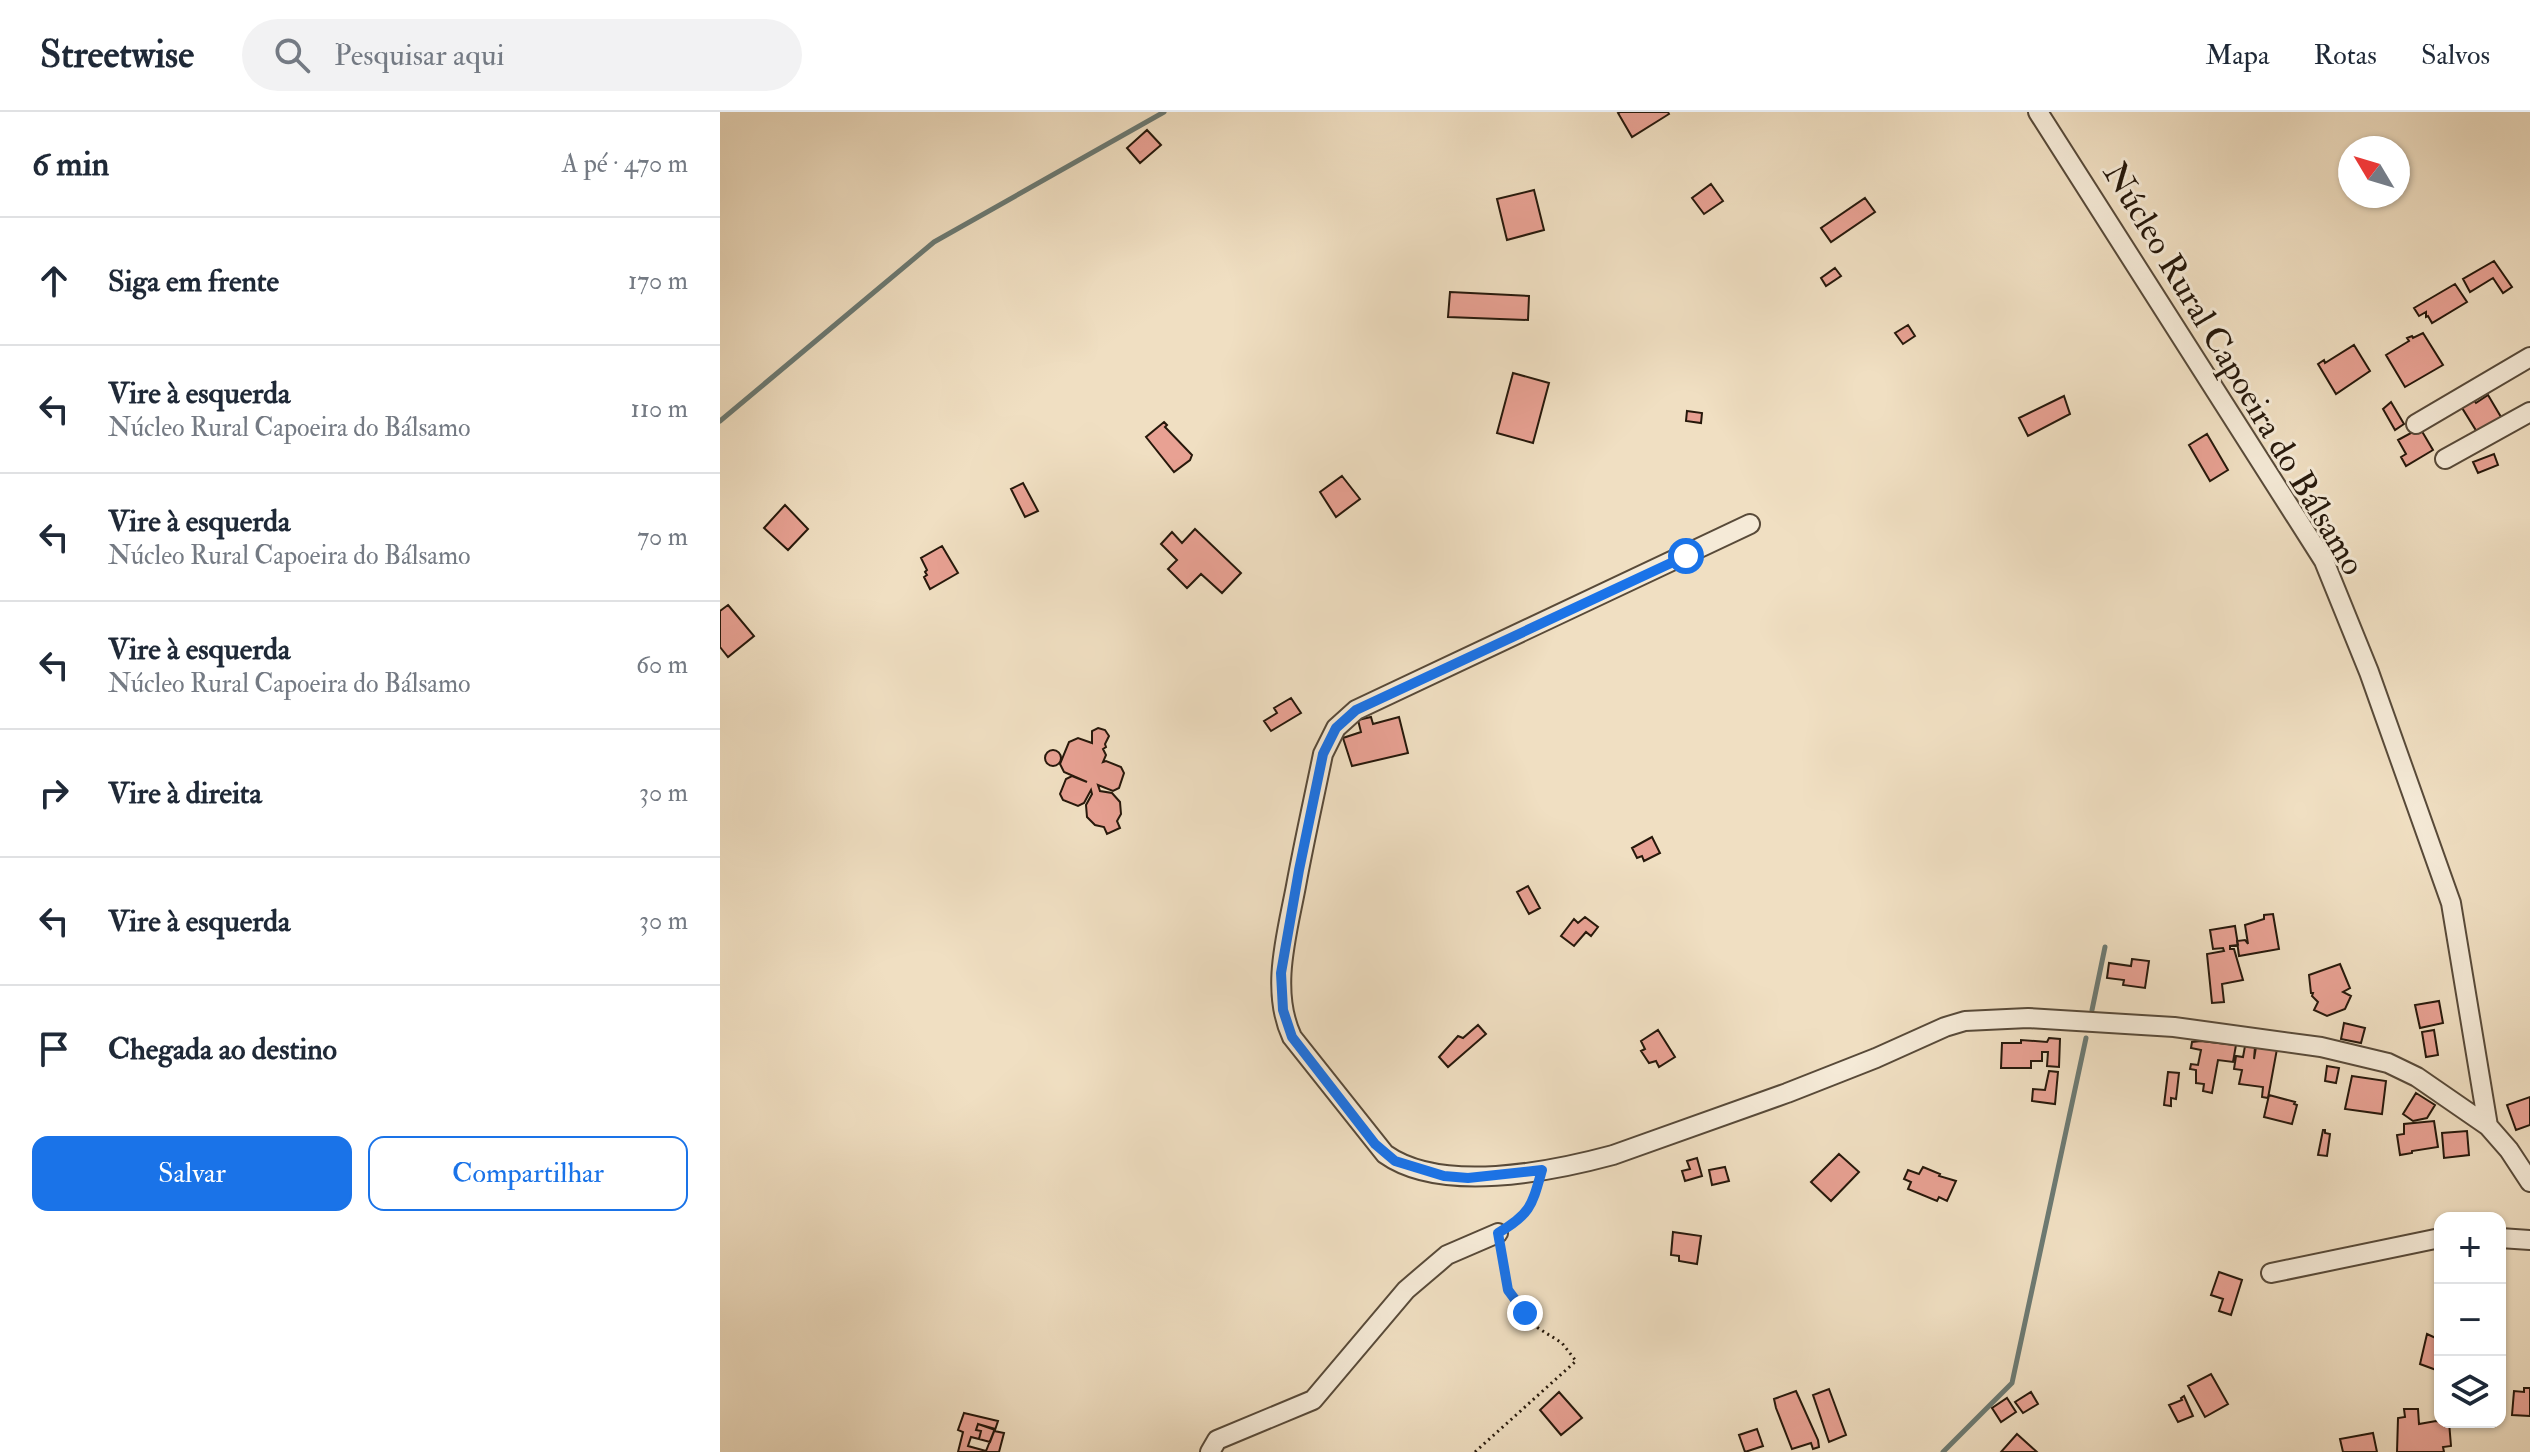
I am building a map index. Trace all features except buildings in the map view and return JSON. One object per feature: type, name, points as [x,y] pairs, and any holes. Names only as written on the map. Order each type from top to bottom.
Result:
[{"type":"street","name":"Núcleo Rural Capoeira do Bálsamo","points":[[2038,112],[2324,561],[2369,672],[2451,903],[2488,1126]]},
{"type":"street","points":[[2416,424],[2530,357]]},
{"type":"street","points":[[2445,459],[2530,412]]},
{"type":"street","points":[[1750,524],[1356,710],[1336,728],[1323,754],[1296,885],[1281,973],[1283,1010],[1292,1037],[1375,1144],[1395,1161],[1444,1176],[1468,1178],[1542,1170],[1613,1155],[1772,1099],[1945,1027],[1965,1021],[2007,1018],[2174,1027],[2321,1047],[2388,1063],[2488,1126],[2530,1182]]},
{"type":"street","points":[[1210,1452],[1217,1440],[1313,1400],[1406,1290],[1447,1255],[1498,1233]]},
{"type":"street","points":[[2506,1238],[2530,1240]]},
{"type":"street","points":[[2271,1273],[2434,1239]]},
{"type":"path","points":[[1475,1452],[1576,1361],[1562,1343],[1538,1328],[1508,1290],[1498,1233],[1520,1220],[1533,1202],[1542,1170]]},
{"type":"waterway","points":[[720,421],[934,242],[1164,112]]},
{"type":"waterway","points":[[2092,1010],[2105,947]]},
{"type":"waterway","points":[[1943,1452],[2012,1383],[2086,1038]]},
{"type":"route","points":[[1525,1313],[1508,1290],[1498,1233],[1520,1220],[1533,1202],[1542,1170],[1468,1178],[1444,1176],[1395,1161],[1375,1144],[1292,1037],[1286,1024],[1281,973],[1323,754],[1336,728],[1356,710],[1686,556]]}]
